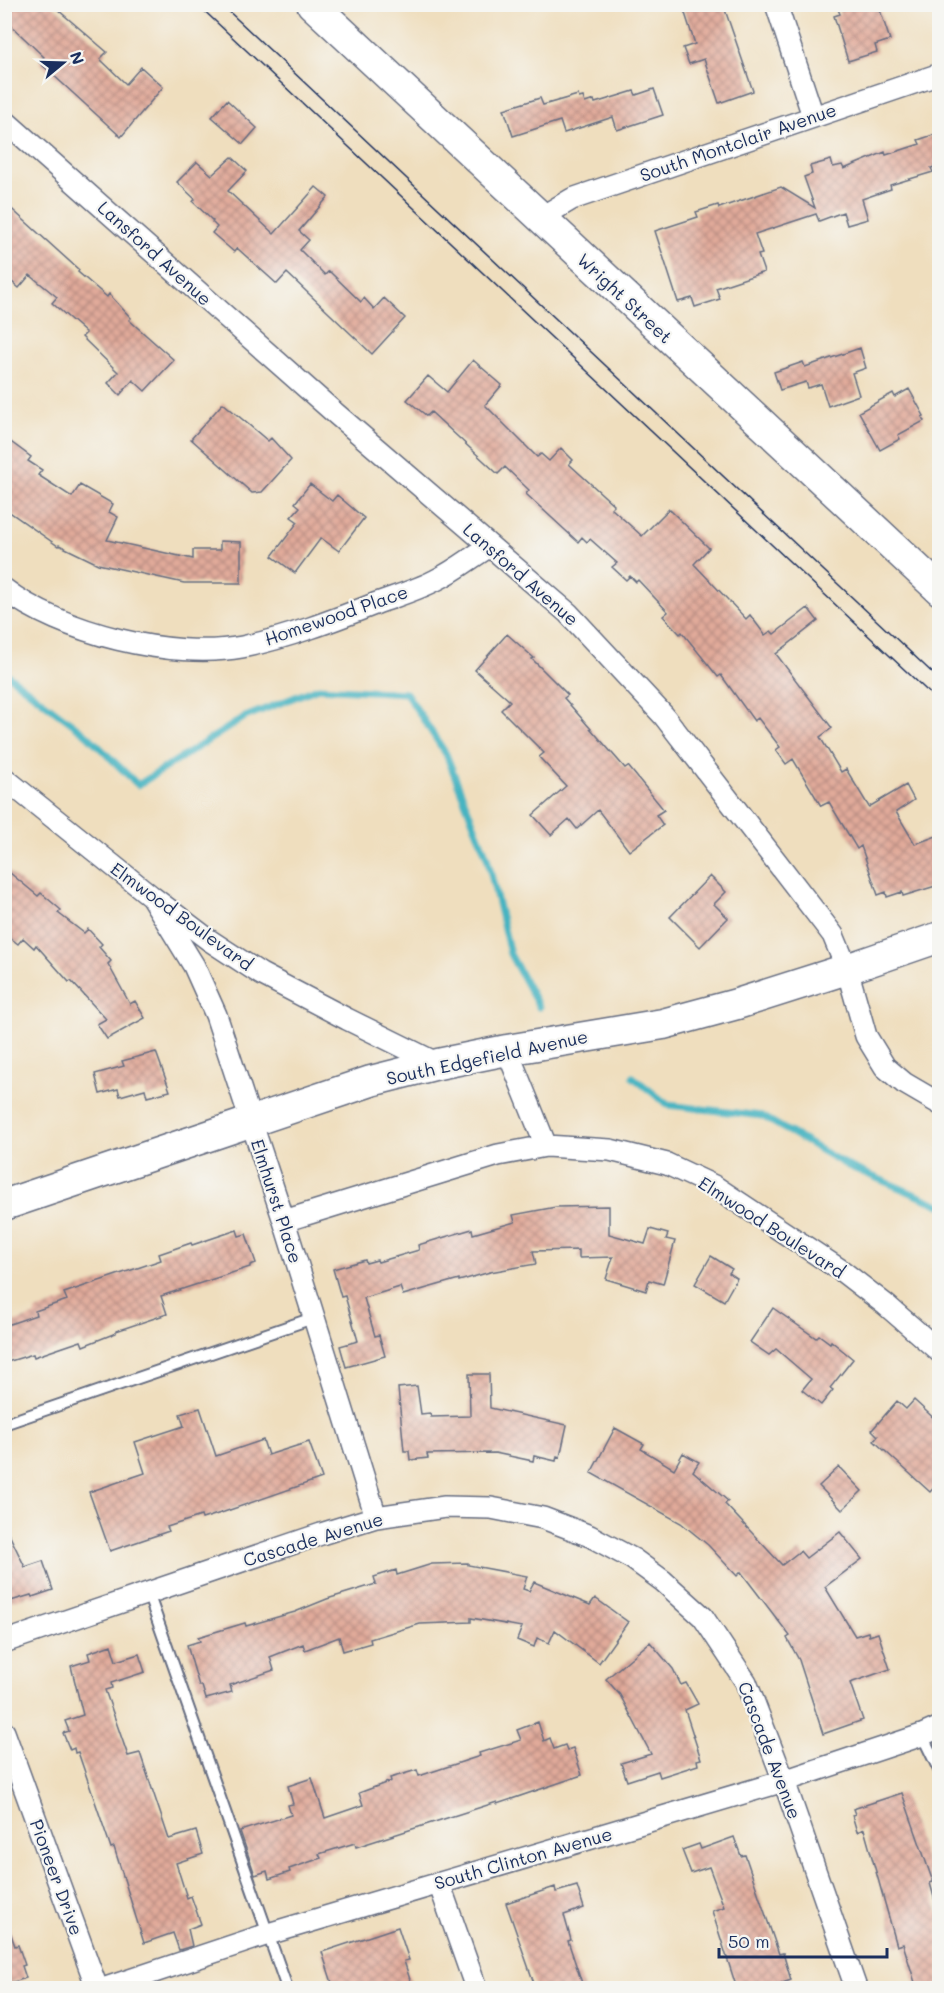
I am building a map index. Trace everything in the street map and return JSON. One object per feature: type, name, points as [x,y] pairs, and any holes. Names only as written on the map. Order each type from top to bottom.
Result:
[{"type":"street","name":"Wright Street","points":[[312,4],[939,590]]},
{"type":"street","points":[[776,4],[813,116]]},
{"type":"street","name":"South Montclair Avenue","points":[[540,218],[572,199],[939,74]]},
{"type":"street","name":"Lansford Avenue","points":[[4,120],[335,413],[568,613],[664,716],[832,935],[847,969],[866,1036],[885,1067],[904,1083],[939,1104]]},
{"type":"street","name":"Homewood Place","points":[[4,589],[16,598],[69,625],[128,641],[185,651],[242,647],[323,624],[436,580],[490,546]]},
{"type":"street","name":"Elmwood Boulevard","points":[[4,778],[209,940],[261,974],[438,1064]]},
{"type":"street","name":"Elmhurst Place","points":[[151,896],[194,966],[216,1015],[284,1221],[376,1517]]},
{"type":"street","name":"South Edgefield Avenue","points":[[4,1205],[371,1081],[507,1050],[663,1024],[737,1004],[939,937]]},
{"type":"street","points":[[507,1050],[546,1146]]},
{"type":"street","name":"Elmwood Boulevard","points":[[284,1221],[498,1155],[546,1146],[610,1150],[667,1164],[714,1186],[842,1271],[886,1305],[939,1353]]},
{"type":"street","name":"Cascade Avenue","points":[[4,1642],[376,1517],[445,1507],[491,1508],[543,1518],[590,1536],[633,1559],[663,1581],[703,1617],[746,1682],[784,1781],[856,1989]]},
{"type":"street","name":"South Clinton Avenue","points":[[106,1989],[268,1934],[784,1781],[931,1731]]},
{"type":"street","name":"Pioneer Drive","points":[[4,1732],[97,1989]]},
{"type":"street","points":[[439,1883],[476,1989]]},
{"type":"lane","points":[[4,1424],[313,1317]]},
{"type":"lane","points":[[148,1593],[287,1989]]},
{"type":"lane","points":[[931,1731],[939,1772]]},
{"type":"building","points":[[4,4],[51,4],[107,52],[100,59],[126,84],[141,67],[163,87],[121,137],[39,62],[44,57],[4,19]]},
{"type":"building","points":[[682,4],[723,4],[753,91],[719,103],[704,59],[689,64],[683,48],[695,44]]},
{"type":"building","points":[[836,4],[878,4],[890,40],[875,45],[877,52],[848,61],[834,16],[840,14]]},
{"type":"building","points":[[654,89],[663,115],[617,130],[613,117],[564,133],[560,121],[513,136],[504,109],[540,98],[543,105],[578,95],[579,98],[583,97],[585,103],[594,100],[595,103],[634,91],[636,95]]},
{"type":"building","points":[[227,100],[257,128],[243,144],[212,117]]},
{"type":"building","points":[[939,133],[939,166],[931,168],[933,172],[890,185],[891,189],[862,199],[868,219],[847,225],[843,212],[819,221],[816,214],[755,234],[762,254],[758,255],[764,272],[716,288],[720,299],[695,307],[692,298],[678,302],[655,231],[698,217],[696,212],[718,205],[719,208],[781,187],[815,208],[804,177],[812,174],[810,166],[831,160],[833,167],[842,165],[844,169],[885,152],[886,155],[920,144],[918,140]]},
{"type":"building","points":[[232,157],[247,171],[228,191],[274,234],[316,187],[328,197],[299,231],[309,240],[300,250],[325,275],[329,271],[361,302],[364,298],[374,309],[384,298],[405,318],[372,354],[287,273],[277,284],[237,248],[234,252],[212,233],[217,227],[213,221],[193,202],[195,199],[177,182],[197,162],[212,175]]},
{"type":"building","points":[[4,202],[79,270],[78,272],[107,297],[109,294],[131,318],[129,320],[174,360],[145,391],[133,380],[120,395],[108,383],[118,372],[82,337],[86,333],[52,303],[57,297],[30,275],[19,288],[4,275]]},
{"type":"building","points":[[860,348],[866,368],[852,373],[859,395],[828,406],[821,384],[808,388],[806,382],[780,390],[774,372],[803,362],[805,367]]},
{"type":"building","points":[[473,360],[502,385],[485,405],[537,457],[541,454],[549,461],[561,448],[573,460],[569,464],[614,505],[611,508],[642,536],[669,509],[709,548],[694,564],[746,619],[750,615],[765,635],[771,631],[774,634],[808,608],[818,621],[776,654],[832,728],[820,737],[841,772],[846,769],[869,807],[906,785],[914,800],[896,812],[915,844],[939,835],[939,885],[903,896],[902,892],[887,897],[886,892],[878,895],[861,846],[857,849],[829,802],[821,806],[793,759],[786,764],[776,750],[780,747],[758,718],[754,721],[721,675],[718,677],[682,632],[680,634],[663,616],[668,612],[638,580],[636,582],[630,576],[626,580],[612,567],[617,563],[590,539],[587,542],[582,537],[578,542],[526,494],[529,490],[505,467],[498,474],[431,412],[427,416],[407,400],[428,376],[447,392]]},
{"type":"building","points":[[909,389],[924,416],[922,417],[924,421],[898,435],[900,439],[880,450],[859,412],[893,393],[895,397]]},
{"type":"building","points":[[223,403],[268,441],[271,438],[291,460],[262,492],[252,493],[191,439]]},
{"type":"building","points":[[4,437],[31,457],[28,461],[42,470],[38,475],[72,497],[80,485],[113,504],[109,512],[118,517],[107,540],[193,559],[193,550],[220,550],[220,541],[241,542],[241,583],[184,583],[98,564],[58,546],[4,508]]},
{"type":"building","points":[[310,484],[332,501],[337,495],[364,518],[339,551],[321,538],[295,573],[272,556],[298,522],[291,517],[300,507],[295,503]]},
{"type":"building","points":[[507,634],[534,658],[532,659],[568,695],[564,698],[625,768],[628,766],[664,810],[656,815],[663,825],[629,851],[598,810],[577,829],[569,819],[551,835],[533,815],[566,786],[539,757],[544,753],[501,710],[510,701],[475,670]]},
{"type":"building","points":[[4,868],[38,896],[41,893],[61,910],[58,913],[84,933],[88,929],[102,944],[99,947],[111,961],[108,964],[130,1004],[135,1001],[145,1018],[107,1039],[97,1024],[106,1019],[71,981],[69,982],[36,945],[34,948],[23,938],[18,944],[4,933]]},
{"type":"building","points":[[710,876],[726,892],[714,904],[728,918],[700,947],[670,917]]},
{"type":"building","points":[[156,1052],[170,1091],[147,1097],[145,1089],[120,1096],[118,1089],[100,1094],[95,1074],[124,1066],[122,1061]]},
{"type":"building","points":[[609,1206],[609,1234],[645,1244],[650,1229],[668,1234],[666,1239],[675,1241],[663,1284],[649,1280],[646,1291],[606,1279],[613,1257],[579,1258],[579,1250],[533,1251],[536,1264],[490,1272],[459,1281],[459,1279],[403,1295],[400,1287],[364,1298],[375,1336],[379,1335],[385,1356],[346,1367],[340,1346],[358,1341],[345,1296],[341,1297],[333,1269],[365,1260],[366,1263],[377,1260],[378,1262],[419,1250],[418,1245],[472,1229],[473,1234],[515,1222],[513,1215],[556,1207]]},
{"type":"building","points":[[237,1230],[239,1236],[246,1234],[256,1263],[250,1267],[161,1296],[167,1314],[116,1331],[116,1333],[83,1346],[81,1341],[34,1357],[33,1354],[4,1363],[4,1326],[36,1315],[35,1311],[67,1300],[64,1293],[161,1260],[159,1254]]},
{"type":"building","points":[[711,1256],[732,1269],[729,1273],[737,1278],[724,1301],[695,1284]]},
{"type":"building","points":[[773,1308],[816,1338],[819,1335],[830,1343],[831,1341],[853,1359],[830,1388],[833,1390],[821,1405],[802,1390],[811,1379],[776,1349],[769,1355],[750,1342]]},
{"type":"building","points":[[469,1374],[489,1374],[490,1408],[567,1425],[560,1457],[557,1456],[556,1461],[534,1456],[533,1461],[495,1453],[427,1454],[428,1458],[410,1460],[409,1451],[404,1451],[398,1388],[417,1386],[421,1414],[430,1413],[431,1417],[470,1416]]},
{"type":"building","points":[[914,1400],[939,1423],[939,1482],[930,1492],[874,1441],[878,1436],[872,1430],[897,1401],[906,1409]]},
{"type":"building","points":[[200,1408],[216,1456],[263,1440],[268,1455],[309,1442],[322,1478],[202,1519],[201,1516],[167,1527],[169,1531],[110,1551],[89,1492],[145,1473],[135,1442],[184,1426],[180,1414]]},
{"type":"building","points":[[615,1428],[644,1444],[641,1449],[674,1469],[683,1453],[699,1462],[693,1471],[728,1501],[725,1504],[782,1565],[800,1551],[806,1558],[840,1532],[862,1559],[825,1587],[855,1636],[868,1632],[869,1636],[878,1633],[890,1669],[850,1683],[863,1720],[823,1734],[799,1660],[787,1638],[790,1636],[741,1572],[737,1576],[708,1545],[681,1523],[591,1473]]},
{"type":"building","points":[[839,1467],[862,1491],[842,1510],[819,1486]]},
{"type":"building","points":[[4,1524],[25,1567],[43,1561],[53,1590],[4,1603]]},
{"type":"building","points":[[468,1563],[468,1565],[527,1576],[523,1589],[529,1591],[534,1582],[590,1605],[595,1598],[628,1622],[599,1663],[555,1630],[549,1643],[537,1638],[534,1647],[517,1640],[522,1627],[471,1618],[471,1622],[420,1624],[370,1639],[371,1643],[343,1651],[339,1637],[305,1650],[303,1644],[270,1657],[274,1670],[230,1685],[232,1692],[206,1699],[202,1686],[199,1686],[187,1645],[200,1641],[198,1637],[245,1623],[246,1626],[295,1612],[327,1599],[376,1584],[374,1577],[396,1570],[397,1575],[432,1564]]},
{"type":"building","points":[[650,1642],[673,1669],[681,1685],[686,1683],[698,1704],[685,1710],[701,1759],[697,1760],[698,1765],[660,1777],[658,1771],[627,1781],[621,1763],[651,1754],[620,1695],[606,1679]]},
{"type":"building","points":[[111,1645],[116,1661],[139,1654],[145,1672],[111,1683],[112,1688],[105,1690],[128,1756],[140,1753],[169,1839],[196,1831],[203,1854],[176,1863],[187,1898],[191,1896],[201,1924],[188,1929],[192,1946],[179,1950],[173,1933],[144,1943],[114,1847],[111,1848],[78,1752],[75,1753],[74,1748],[70,1750],[63,1733],[69,1731],[65,1721],[83,1715],[71,1666],[90,1660],[88,1653]]},
{"type":"building","points":[[538,1722],[544,1741],[550,1738],[554,1749],[565,1745],[567,1750],[573,1748],[582,1775],[497,1804],[497,1802],[356,1847],[355,1843],[319,1854],[321,1858],[269,1879],[267,1871],[255,1875],[240,1831],[291,1815],[288,1805],[293,1804],[288,1786],[312,1778],[325,1818],[363,1805],[359,1793],[391,1781],[390,1778],[417,1770],[419,1776],[480,1756],[479,1753],[521,1740],[517,1730]]},
{"type":"building","points":[[902,1793],[933,1882],[930,1883],[939,1915],[939,1989],[917,1989],[903,1944],[897,1946],[864,1829],[857,1832],[852,1815],[855,1814],[853,1809]]},
{"type":"building","points":[[734,1837],[741,1856],[745,1855],[779,1954],[783,1953],[791,1980],[765,1989],[737,1989],[712,1911],[724,1907],[709,1867],[691,1873],[682,1850],[699,1844],[701,1849]]},
{"type":"building","points":[[577,1886],[584,1908],[564,1915],[571,1940],[568,1941],[584,1989],[536,1989],[506,1903],[555,1887],[556,1892]]},
{"type":"building","points":[[7,1923],[25,1965],[22,1966],[26,1978],[4,1985],[4,1924]]},
{"type":"building","points":[[398,1927],[409,1960],[404,1961],[413,1989],[334,1989],[322,1952]]},
{"type":"waterway","points":[[4,672],[87,735],[138,785],[245,717],[318,688],[406,693],[446,754],[487,857],[510,954],[539,1007]]},
{"type":"waterway","points":[[633,1077],[668,1105],[762,1116],[848,1166],[940,1205]]},
{"type":"tram line","points":[[197,4],[940,703]]},
{"type":"tram line","points":[[221,4],[940,680]]}]
